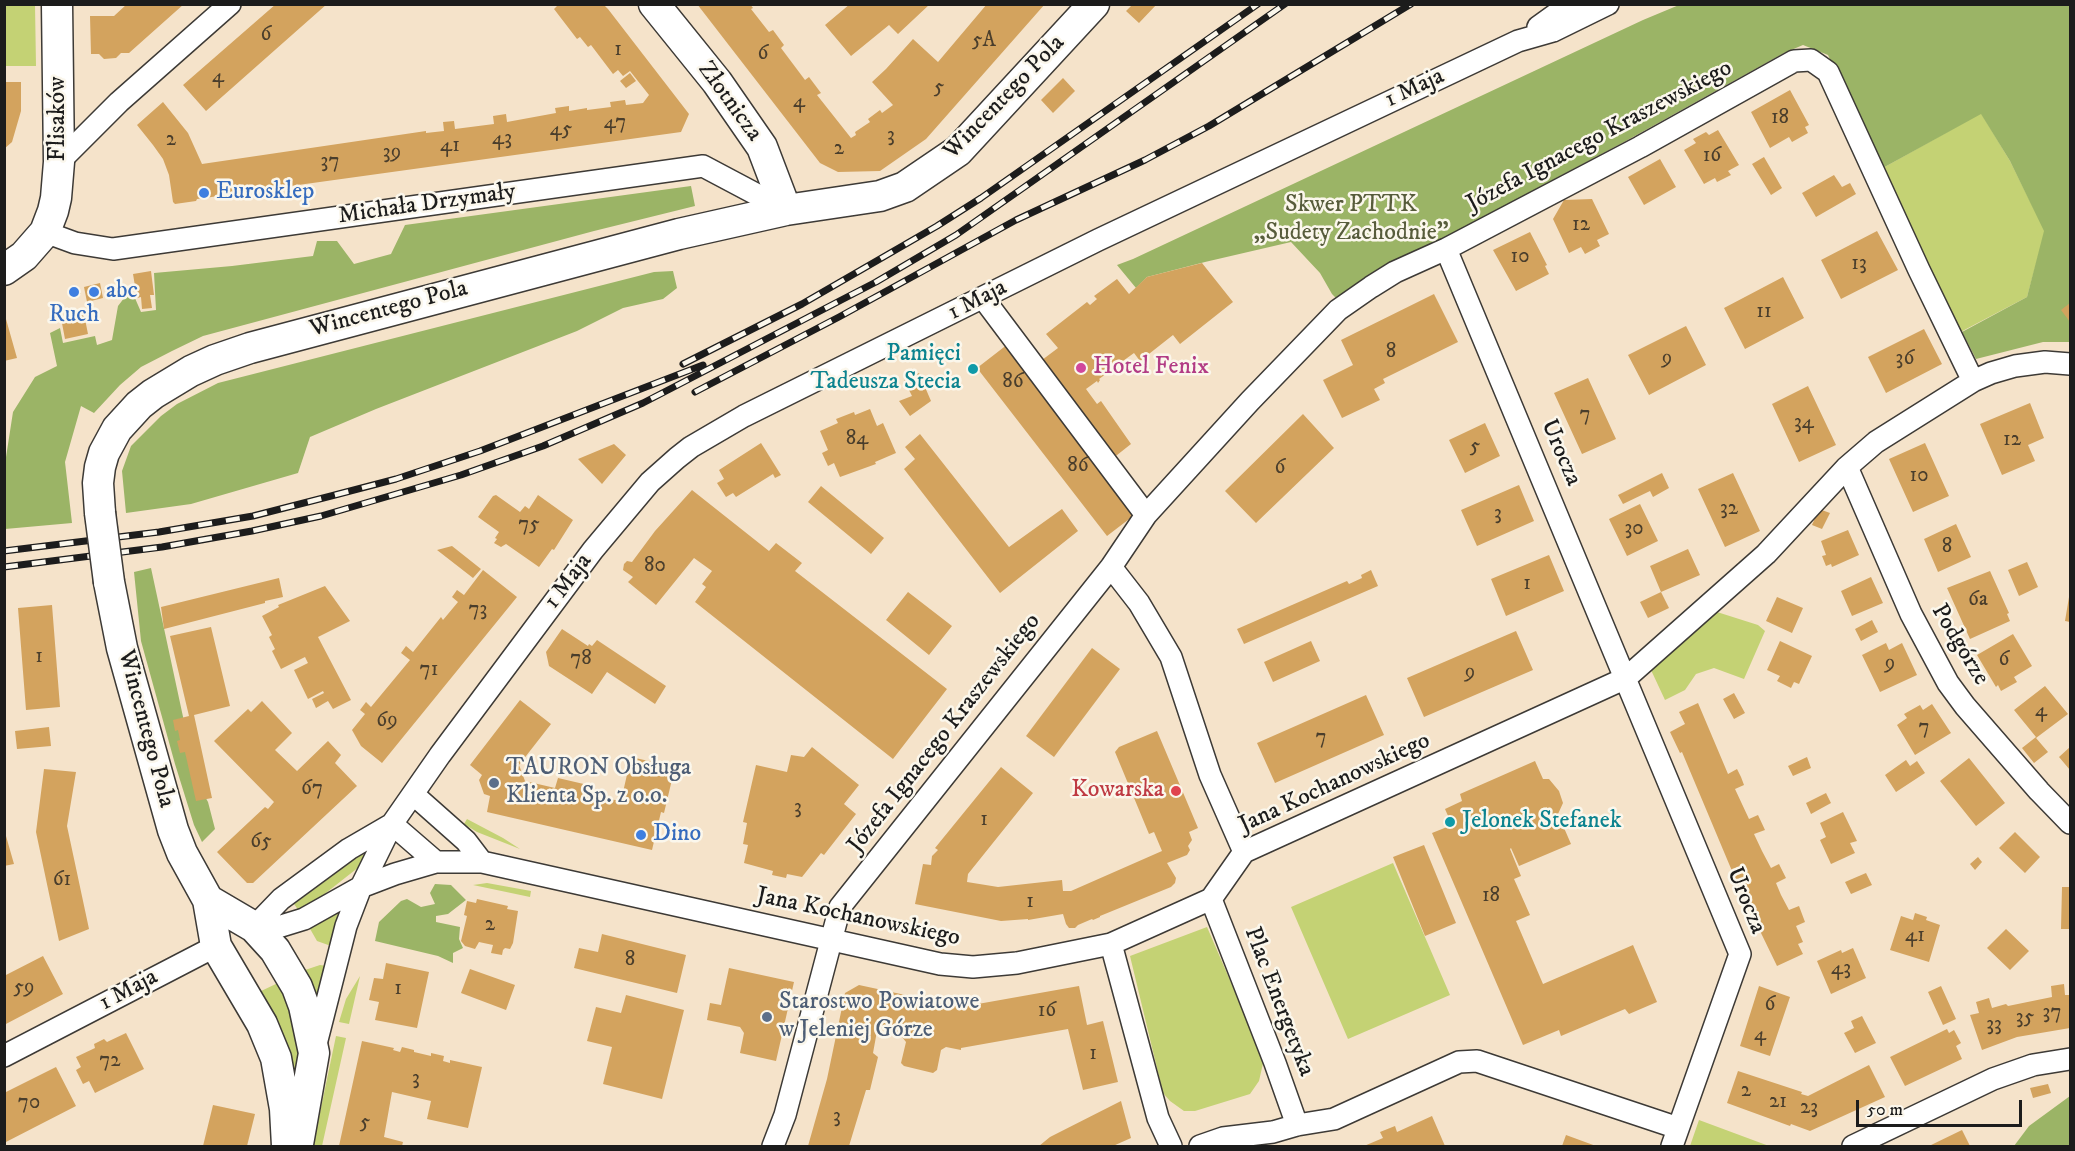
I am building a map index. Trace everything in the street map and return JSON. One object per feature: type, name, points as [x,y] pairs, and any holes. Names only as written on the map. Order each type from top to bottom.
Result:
[{"type":"street","name":"Flisaków","points":[[45,232],[56,198],[59,162],[57,4]]},
{"type":"street","points":[[59,162],[119,102],[230,4]]},
{"type":"street","name":"Złotnicza","points":[[654,4],[717,82],[762,147],[786,210]]},
{"type":"street","name":"Wincentego Pola","points":[[287,1146],[284,1101],[276,1058],[262,1024],[216,946],[208,900],[182,853],[173,830],[122,648],[109,582],[98,483],[104,453],[117,429],[139,405],[153,394],[191,371],[250,348],[723,223],[786,210],[880,196],[905,187],[958,151],[1094,4]]},
{"type":"street","points":[[1518,41],[1570,4]]},
{"type":"street","name":"1 Maja","points":[[254,927],[278,927],[304,919],[360,887],[392,824],[440,755],[593,550],[650,482],[691,447],[744,416],[1098,240],[1518,41],[1553,31],[1608,4]]},
{"type":"street","name":"Józefa Ignacego Kraszewskiego","points":[[773,1146],[785,1115],[840,907],[1111,567],[1146,515],[1250,401],[1338,310],[1395,272],[1446,249],[1640,147],[1794,61],[1811,60],[1828,72],[1972,381]]},
{"type":"street","name":"Michała Drzymały","points":[[45,232],[75,243],[113,249],[703,166],[786,210]]},
{"type":"street","points":[[4,270],[24,256],[45,232]]},
{"type":"street","name":"Urocza","points":[[1446,249],[1740,954],[1675,1137]]},
{"type":"street","points":[[983,298],[1146,515]]},
{"type":"street","points":[[1626,678],[1766,554],[1847,466],[1876,442],[1972,381],[2015,366],[2045,362],[2070,364]]},
{"type":"street","name":"Podgórze","points":[[1847,466],[1911,614],[1948,683],[2031,782],[2070,823]]},
{"type":"street","points":[[1111,567],[1139,603],[1171,657],[1210,775],[1244,852]]},
{"type":"street","name":"Jana Kochanowskiego","points":[[360,887],[436,862],[482,862],[940,964],[973,967],[1017,963],[1111,944],[1211,899],[1244,852],[1626,678]]},
{"type":"street","points":[[413,794],[466,841],[482,862]]},
{"type":"street","points":[[392,824],[436,862]]},
{"type":"street","name":"1 Maja","points":[[4,1056],[254,927],[281,899],[349,849],[392,824]]},
{"type":"street","points":[[298,1146],[314,1053],[346,926],[360,887]]},
{"type":"street","name":"Plac Energetyka","points":[[1211,899],[1297,1125]]},
{"type":"street","points":[[208,900],[254,927],[275,950],[297,987],[304,1006],[314,1053]]},
{"type":"street","points":[[1111,944],[1158,1118],[1171,1146]]},
{"type":"street","points":[[1853,1146],[1993,1079],[2033,1065],[2070,1059]]},
{"type":"street","points":[[1200,1146],[1223,1138],[1334,1119],[1459,1062],[1477,1061],[1675,1137]]},
{"type":"green space","points":[[5,4],[35,5],[36,66],[5,66]]},
{"type":"green space","name":"Skwer PTTK „Sudety Zachodnie\"","points":[[1679,5],[2070,5],[2070,342],[2043,342],[1976,359],[1962,332],[2027,297],[2044,231],[2010,161],[1981,114],[1881,169],[1828,55],[1803,45],[1784,53],[1444,238],[1384,266],[1337,299],[1320,273],[1291,242],[1147,277],[1136,288],[1117,265],[1643,20]]},
{"type":"green space","points":[[1981,113],[2010,161],[2045,231],[2027,297],[1951,337],[1874,173]]},
{"type":"green space","points":[[691,186],[695,206],[203,336],[172,351],[141,367],[120,385],[94,413],[81,406],[65,462],[72,523],[5,529],[4,470],[13,412],[35,377],[57,366],[50,333],[60,328],[63,343],[95,336],[97,345],[112,340],[118,306],[131,289],[141,312],[156,310],[154,273],[313,256],[317,241],[337,241],[354,264],[391,254],[405,225]]},
{"type":"green space","points":[[673,271],[677,288],[663,299],[623,308],[577,331],[310,437],[298,473],[191,504],[126,513],[122,471],[131,446],[161,416],[177,404],[218,383],[654,272]]},
{"type":"green space","points":[[151,568],[185,726],[215,829],[202,842],[194,825],[175,764],[141,641],[134,572]]},
{"type":"green space","points":[[1717,612],[1758,625],[1765,631],[1744,679],[1714,668],[1696,674],[1685,690],[1665,700],[1651,670]]},
{"type":"green space","points":[[467,819],[520,849],[477,832],[464,824]]},
{"type":"green space","points":[[362,854],[365,856],[364,863],[299,911],[294,904]]},
{"type":"green space","points":[[1393,863],[1450,995],[1348,1039],[1291,907]]},
{"type":"green space","points":[[487,883],[531,891],[530,897],[473,885]]},
{"type":"green space","points":[[435,884],[451,885],[466,900],[448,914],[436,916],[436,922],[460,927],[459,939],[463,948],[453,953],[453,963],[438,956],[375,941],[379,922],[401,901],[407,899],[421,907],[435,904],[430,893]]},
{"type":"green space","points":[[337,911],[331,946],[317,941],[309,927]]},
{"type":"green space","points":[[1207,927],[1264,1059],[1259,1081],[1250,1094],[1195,1111],[1184,1111],[1163,1093],[1130,956]]},
{"type":"green space","points":[[320,965],[327,966],[318,1000],[305,970]]},
{"type":"green space","points":[[360,976],[349,1024],[339,1022],[346,999]]},
{"type":"green space","points":[[280,982],[298,1041],[299,1062],[294,1081],[257,993]]},
{"type":"green space","points":[[336,1036],[346,1038],[322,1146],[313,1146]]},
{"type":"green space","points":[[2070,1096],[2070,1146],[2014,1146],[2029,1126]]},
{"type":"green space","points":[[1699,1120],[1769,1146],[1690,1146]]},
{"type":"building","points":[[127,4],[184,4],[129,53],[121,53],[116,58],[104,59],[99,54],[91,54],[90,16],[114,16]]},
{"type":"building","points":[[276,4],[327,4],[206,111],[183,85]]},
{"type":"building","points":[[556,4],[603,4],[608,9],[689,114],[681,132],[197,199],[175,204],[163,159],[137,125],[163,102],[188,133],[202,164],[426,131],[426,133],[444,131],[443,122],[454,121],[455,129],[494,124],[493,116],[506,114],[507,122],[556,113],[555,108],[569,106],[569,111],[611,107],[610,102],[625,100],[626,105],[643,103],[649,95],[630,71],[623,76],[618,70],[613,74],[591,45],[588,47],[580,37],[577,39],[554,9]]},
{"type":"building","points":[[697,4],[750,4],[753,8],[751,9],[769,32],[773,30],[784,45],[781,48],[805,80],[809,77],[821,93],[817,95],[851,138],[856,135],[855,132],[870,122],[868,119],[880,110],[882,113],[893,105],[872,82],[913,39],[938,62],[987,4],[1045,4],[926,139],[880,171],[838,172],[820,163]]},
{"type":"building","points":[[850,4],[930,4],[898,34],[889,25],[851,56],[825,25]]},
{"type":"building","points":[[1133,4],[1157,4],[1139,23],[1126,11]]},
{"type":"building","points":[[630,73],[636,81],[626,88],[620,81]]},
{"type":"building","points":[[1063,78],[1075,91],[1053,113],[1041,100]]},
{"type":"building","points":[[4,82],[21,82],[21,111],[12,142],[4,149]]},
{"type":"building","points":[[1790,90],[1809,125],[1805,127],[1808,133],[1792,142],[1789,137],[1770,148],[1751,112]]},
{"type":"building","points":[[1718,130],[1739,165],[1728,171],[1731,175],[1717,182],[1715,178],[1704,184],[1684,150],[1696,143],[1693,139],[1706,132],[1709,135]]},
{"type":"building","points":[[1764,157],[1782,188],[1771,195],[1752,164]]},
{"type":"building","points":[[1660,159],[1676,187],[1644,205],[1628,177]]},
{"type":"building","points":[[1834,175],[1842,187],[1850,183],[1856,194],[1816,217],[1802,193]]},
{"type":"building","points":[[1592,199],[1609,234],[1597,240],[1600,246],[1585,254],[1581,247],[1569,253],[1553,219],[1564,200]]},
{"type":"building","points":[[1877,231],[1898,270],[1841,299],[1821,260]]},
{"type":"building","points":[[1530,232],[1547,265],[1545,266],[1549,274],[1516,291],[1493,250]]},
{"type":"building","name":"Hotel Fenix","points":[[1202,263],[1233,302],[1180,344],[1173,335],[1140,361],[1134,353],[1099,379],[1098,383],[1097,381],[1086,389],[1097,404],[1101,401],[1131,444],[1112,459],[1042,360],[1058,348],[1046,334],[1087,302],[1090,305],[1097,299],[1094,296],[1117,279],[1129,294],[1147,277]]},
{"type":"building","points":[[151,271],[154,295],[150,295],[152,308],[142,309],[141,297],[137,298],[133,274]]},
{"type":"building","points":[[1783,277],[1804,318],[1745,349],[1724,308]]},
{"type":"building","name":"abc","points":[[100,283],[103,298],[87,302],[84,287]]},
{"type":"building","name":"Ruch","points":[[79,288],[81,294],[70,297],[68,290]]},
{"type":"building","points":[[1434,294],[1458,342],[1383,379],[1385,383],[1374,389],[1380,400],[1342,418],[1323,380],[1353,365],[1341,340]]},
{"type":"building","points":[[2070,303],[2070,322],[2061,310]]},
{"type":"building","points":[[4,312],[17,358],[4,361]]},
{"type":"building","points":[[84,314],[88,334],[65,339],[61,318]]},
{"type":"building","points":[[1686,326],[1706,365],[1649,395],[1628,355]]},
{"type":"building","points":[[1924,329],[1942,364],[1886,393],[1868,357]]},
{"type":"building","points":[[1008,344],[1137,513],[1107,536],[977,368]]},
{"type":"building","points":[[919,373],[931,401],[910,416],[899,401],[912,396],[904,380]]},
{"type":"building","points":[[1588,378],[1616,439],[1582,454],[1554,393]]},
{"type":"building","points":[[1808,386],[1836,445],[1799,462],[1772,404]]},
{"type":"building","points":[[2030,403],[2044,438],[2028,445],[2035,461],[2002,475],[1980,424]]},
{"type":"building","points":[[870,409],[877,426],[883,423],[896,453],[875,462],[876,464],[840,477],[834,463],[828,466],[822,453],[828,450],[820,431],[838,423],[836,419]]},
{"type":"building","points":[[1303,414],[1334,448],[1256,523],[1225,491]]},
{"type":"building","points":[[1485,423],[1500,456],[1465,473],[1449,440]]},
{"type":"building","points":[[920,434],[1009,547],[1062,509],[1078,531],[1000,593],[904,469],[915,459],[905,447]]},
{"type":"building","points":[[761,443],[781,475],[775,478],[773,474],[736,497],[733,493],[726,497],[717,483],[724,479],[719,470]]},
{"type":"building","points":[[1925,443],[1949,496],[1913,512],[1889,459]]},
{"type":"building","points":[[614,444],[626,455],[602,484],[578,459]]},
{"type":"building","points":[[1662,473],[1669,488],[1653,497],[1650,491],[1623,504],[1618,495]]},
{"type":"building","points":[[1733,473],[1760,531],[1725,547],[1698,489]]},
{"type":"building","points":[[1519,485],[1534,521],[1477,546],[1461,510]]},
{"type":"building","points":[[821,486],[884,538],[871,554],[808,502]]},
{"type":"building","points":[[692,490],[769,551],[776,543],[802,563],[795,571],[947,689],[893,759],[695,602],[706,587],[702,584],[712,571],[694,558],[656,605],[628,582],[633,577],[623,570],[624,564],[627,561],[632,562],[655,531]]},
{"type":"building","points":[[496,495],[520,512],[525,506],[529,509],[538,495],[573,520],[554,550],[552,549],[539,567],[506,544],[501,547],[494,543],[499,532],[478,517]]},
{"type":"building","points":[[1640,504],[1658,541],[1627,556],[1609,519]]},
{"type":"building","points":[[1819,509],[1830,513],[1822,529],[1812,525]]},
{"type":"building","points":[[1956,524],[1971,557],[1938,572],[1924,539]]},
{"type":"building","points":[[1848,530],[1859,555],[1832,567],[1831,564],[1826,566],[1822,556],[1826,555],[1821,541]]},
{"type":"building","points":[[452,546],[481,569],[473,578],[437,550]]},
{"type":"building","points":[[1688,549],[1700,575],[1661,592],[1650,566]]},
{"type":"building","points":[[1549,555],[1564,591],[1506,616],[1491,579]]},
{"type":"building","points":[[2027,562],[2038,587],[2019,596],[2008,570]]},
{"type":"building","points":[[483,570],[517,597],[382,763],[361,746],[352,730],[365,714],[360,710],[366,702],[371,707],[410,660],[401,653],[406,646],[413,652],[441,617],[443,620],[458,602],[452,597],[457,590],[464,595]]},
{"type":"building","points":[[1371,570],[1378,586],[1244,644],[1237,629],[1347,581],[1349,584],[1362,578],[1361,575]]},
{"type":"building","points":[[1990,571],[2009,613],[2007,614],[2010,621],[1970,639],[1947,588]]},
{"type":"building","points":[[1871,577],[1883,603],[1852,616],[1841,591]]},
{"type":"building","points":[[279,578],[283,597],[164,629],[161,607]]},
{"type":"building","points":[[325,586],[350,621],[318,637],[351,700],[333,709],[328,701],[316,708],[312,699],[324,693],[323,691],[308,699],[294,670],[308,663],[305,657],[281,669],[272,651],[275,649],[269,637],[272,635],[262,616],[279,607],[278,605]]},
{"type":"building","points":[[908,592],[952,626],[929,655],[886,620]]},
{"type":"building","points":[[1661,592],[1669,608],[1648,618],[1640,602]]},
{"type":"building","points":[[1777,597],[1803,608],[1792,633],[1766,621]]},
{"type":"building","points":[[2070,597],[2070,622],[2065,621]]},
{"type":"building","points":[[52,605],[60,707],[26,710],[18,608]]},
{"type":"building","points":[[1872,620],[1878,632],[1861,641],[1855,629]]},
{"type":"building","points":[[211,627],[230,706],[194,715],[212,798],[196,801],[185,752],[180,753],[177,741],[180,740],[178,730],[175,731],[173,720],[189,716],[170,636]]},
{"type":"building","points":[[562,629],[588,646],[589,644],[592,646],[597,640],[666,686],[655,704],[607,672],[592,694],[549,666],[546,652]]},
{"type":"building","points":[[1516,631],[1533,670],[1424,717],[1407,678]]},
{"type":"building","points":[[2013,634],[2032,666],[2014,677],[2017,682],[2001,691],[1998,685],[1996,687],[1977,655]]},
{"type":"building","points":[[1311,641],[1320,661],[1273,682],[1264,662]]},
{"type":"building","points":[[1780,641],[1812,656],[1799,684],[1794,682],[1791,688],[1777,681],[1780,676],[1767,670]]},
{"type":"building","points":[[1886,643],[1889,650],[1902,643],[1917,675],[1880,692],[1862,655]]},
{"type":"building","points":[[1092,648],[1120,669],[1054,757],[1026,736]]},
{"type":"building","points":[[2045,686],[2068,714],[2036,738],[2048,752],[2034,763],[2022,748],[2036,737],[2014,710]]},
{"type":"building","points":[[1734,693],[1745,713],[1734,719],[1723,699]]},
{"type":"building","points":[[1366,695],[1384,735],[1275,783],[1257,743]]},
{"type":"building","points":[[520,700],[551,724],[519,765],[525,781],[555,788],[558,778],[588,785],[586,795],[621,801],[631,757],[675,767],[652,850],[487,812],[490,796],[484,794],[479,780],[482,775],[470,765]]},
{"type":"building","points":[[262,701],[292,733],[275,750],[297,771],[328,741],[341,755],[335,763],[357,786],[253,883],[247,883],[217,852],[265,807],[268,809],[274,802],[214,741],[248,709],[251,712]]},
{"type":"building","points":[[1698,703],[1728,774],[1737,769],[1741,777],[1744,785],[1735,789],[1749,819],[1758,815],[1765,830],[1754,834],[1762,851],[1771,868],[1779,864],[1786,878],[1776,883],[1781,895],[1789,910],[1799,906],[1805,922],[1796,926],[1803,942],[1798,944],[1803,954],[1777,966],[1742,889],[1740,890],[1682,752],[1680,753],[1670,732],[1685,724],[1679,712]]},
{"type":"building","points":[[1932,704],[1951,733],[1915,755],[1897,725],[1907,718],[1904,714],[1920,705],[1923,710]]},
{"type":"building","points":[[49,727],[51,746],[17,749],[15,731]]},
{"type":"building","points":[[1157,731],[1198,828],[1189,832],[1192,840],[1188,846],[1190,850],[1187,855],[1167,863],[1176,878],[1171,887],[1075,928],[1069,928],[1063,914],[1028,920],[1001,921],[915,904],[923,864],[931,865],[932,856],[938,850],[935,848],[1001,767],[1033,793],[968,874],[967,882],[998,887],[1062,880],[1063,891],[1071,891],[1162,851],[1154,832],[1149,834],[1115,752],[1119,747]]},
{"type":"building","points":[[812,747],[859,785],[844,804],[856,814],[824,855],[821,853],[802,877],[787,874],[786,878],[772,875],[773,871],[744,863],[748,845],[743,844],[747,823],[743,822],[756,765],[787,772],[791,755],[804,757]]},
{"type":"building","points":[[2070,747],[2070,770],[2059,757]]},
{"type":"building","points":[[1807,757],[1811,768],[1793,776],[1788,766]]},
{"type":"building","points":[[1969,758],[2005,803],[1976,826],[1940,781]]},
{"type":"building","points":[[1906,760],[1910,766],[1917,761],[1925,773],[1896,792],[1885,775]]},
{"type":"building","points":[[1535,761],[1543,779],[1549,779],[1559,791],[1563,803],[1558,814],[1571,844],[1519,866],[1510,849],[1521,876],[1514,879],[1530,915],[1516,921],[1543,984],[1633,945],[1657,1002],[1629,1014],[1625,1009],[1561,1036],[1559,1030],[1523,1045],[1432,833],[1452,825],[1445,809],[1462,801],[1460,794]]},
{"type":"building","points":[[44,769],[76,772],[67,826],[89,929],[59,941],[36,832]]},
{"type":"building","points":[[1826,793],[1831,803],[1811,814],[1806,803]]},
{"type":"building","points":[[1843,812],[1857,841],[1850,843],[1855,853],[1831,864],[1820,840],[1826,837],[1820,823]]},
{"type":"building","points":[[4,829],[14,864],[4,866]]},
{"type":"building","points":[[2015,832],[2040,857],[2025,873],[1999,848]]},
{"type":"building","points":[[1424,845],[1456,923],[1425,936],[1393,857]]},
{"type":"building","points":[[1978,857],[1982,862],[1975,870],[1970,864]]},
{"type":"building","points":[[1866,873],[1872,885],[1851,894],[1845,882]]},
{"type":"building","points":[[2062,887],[2070,887],[2070,929],[2061,929]]},
{"type":"building","points":[[477,899],[508,906],[507,909],[518,911],[513,943],[510,949],[503,950],[502,955],[491,953],[493,945],[479,942],[475,949],[465,946],[461,941],[467,916],[464,915],[467,901],[476,903]]},
{"type":"building","points":[[1915,913],[1940,925],[1929,962],[1890,950],[1901,916],[1913,920]]},
{"type":"building","points":[[2006,929],[2029,951],[2010,970],[1987,948]]},
{"type":"building","points":[[602,934],[686,955],[677,993],[574,968],[579,948],[598,952]]},
{"type":"building","points":[[1853,948],[1866,978],[1831,994],[1817,961],[1841,950],[1842,953]]},
{"type":"building","points":[[43,956],[63,994],[4,1025],[4,976]]},
{"type":"building","points":[[386,963],[429,972],[417,1028],[375,1020],[379,1002],[369,1000],[374,978],[383,979]]},
{"type":"building","name":"Starostwo Powiatowe w Jeleniej Górze","points":[[729,968],[794,982],[776,1061],[740,1053],[744,1033],[740,1027],[707,1020],[710,1003],[721,1005]]},
{"type":"building","points":[[470,969],[515,985],[506,1010],[461,993]]},
{"type":"building","points":[[2064,984],[2065,995],[2070,995],[2070,1028],[2017,1037],[1982,1050],[1970,1015],[1979,1013],[1976,1002],[1989,998],[1992,1008],[2052,997],[2051,986]]},
{"type":"building","points":[[859,985],[961,1007],[1079,986],[1087,1025],[1103,1021],[1118,1082],[1083,1090],[1068,1029],[961,1048],[961,1050],[946,1047],[941,1050],[937,1070],[933,1073],[904,1066],[901,1063],[906,1042],[902,1037],[892,1035],[890,1030],[881,1028],[877,1031],[873,1053],[878,1057],[870,1090],[866,1090],[849,1146],[808,1146],[827,1079],[845,993]]},
{"type":"building","points":[[1759,986],[1790,997],[1770,1056],[1740,1046]]},
{"type":"building","points":[[1941,986],[1956,1019],[1943,1025],[1928,992]]},
{"type":"building","points":[[626,995],[684,1010],[662,1099],[603,1084],[612,1047],[587,1041],[596,1007],[621,1013]]},
{"type":"building","points":[[1862,1016],[1876,1043],[1855,1053],[1844,1033],[1854,1028],[1851,1021]]},
{"type":"building","points":[[1947,1029],[1949,1033],[1954,1030],[1961,1043],[1956,1046],[1962,1059],[1905,1086],[1890,1057]]},
{"type":"building","points":[[126,1033],[144,1069],[95,1093],[89,1081],[83,1084],[76,1070],[81,1067],[76,1057],[95,1048],[94,1044],[104,1039],[107,1042]]},
{"type":"building","points":[[362,1041],[394,1048],[393,1050],[400,1052],[402,1047],[431,1056],[431,1053],[444,1056],[443,1061],[450,1063],[450,1060],[482,1067],[468,1128],[427,1119],[431,1101],[392,1092],[384,1137],[403,1142],[402,1146],[339,1146]]},
{"type":"building","points":[[1869,1065],[1885,1097],[1810,1131],[1727,1103],[1738,1071],[1808,1096]]},
{"type":"building","points":[[56,1067],[76,1106],[4,1143],[4,1093]]},
{"type":"building","points":[[2048,1084],[2051,1093],[2033,1098],[2030,1088]]},
{"type":"building","points":[[1121,1101],[1131,1138],[1113,1146],[1039,1146],[1050,1137]]},
{"type":"building","points":[[213,1105],[255,1114],[247,1146],[203,1146]]},
{"type":"building","points":[[1432,1116],[1445,1146],[1364,1146],[1383,1138],[1380,1132],[1395,1126],[1397,1132]]},
{"type":"building","points":[[1962,1130],[1970,1146],[1929,1146]]},
{"type":"building","points":[[1566,1135],[1596,1146],[1562,1146]]},
{"type":"railway","points":[[683,364],[802,304],[937,226],[981,198],[1258,4]]},
{"type":"railway","points":[[4,567],[162,547],[321,516],[461,475],[543,446],[643,403],[876,282],[956,235],[1285,4]]},
{"type":"railway","points":[[695,392],[839,317],[1016,220],[1145,160],[1209,126],[1411,4]]},
{"type":"railway","points":[[4,551],[159,532],[253,516],[396,479],[480,451],[703,365]]},
{"type":"place","name":"Eurosklep","points":[[204,193]]},
{"type":"place","name":"Ruch","points":[[74,292]]},
{"type":"place","name":"abc","points":[[94,292]]},
{"type":"place","name":"Hotel Fenix","points":[[1081,368]]},
{"type":"place","name":"Pamięci Tadeusza Stecia","points":[[973,369]]},
{"type":"place","name":"TAURON Obsługa Klienta Sp. z o.o.","points":[[494,783]]},
{"type":"place","name":"Kowarska","points":[[1176,791]]},
{"type":"place","name":"Jelonek Stefanek","points":[[1450,822]]},
{"type":"place","name":"Dino","points":[[641,835]]},
{"type":"place","name":"Starostwo Powiatowe w Jeleniej Górze","points":[[767,1017]]}]
